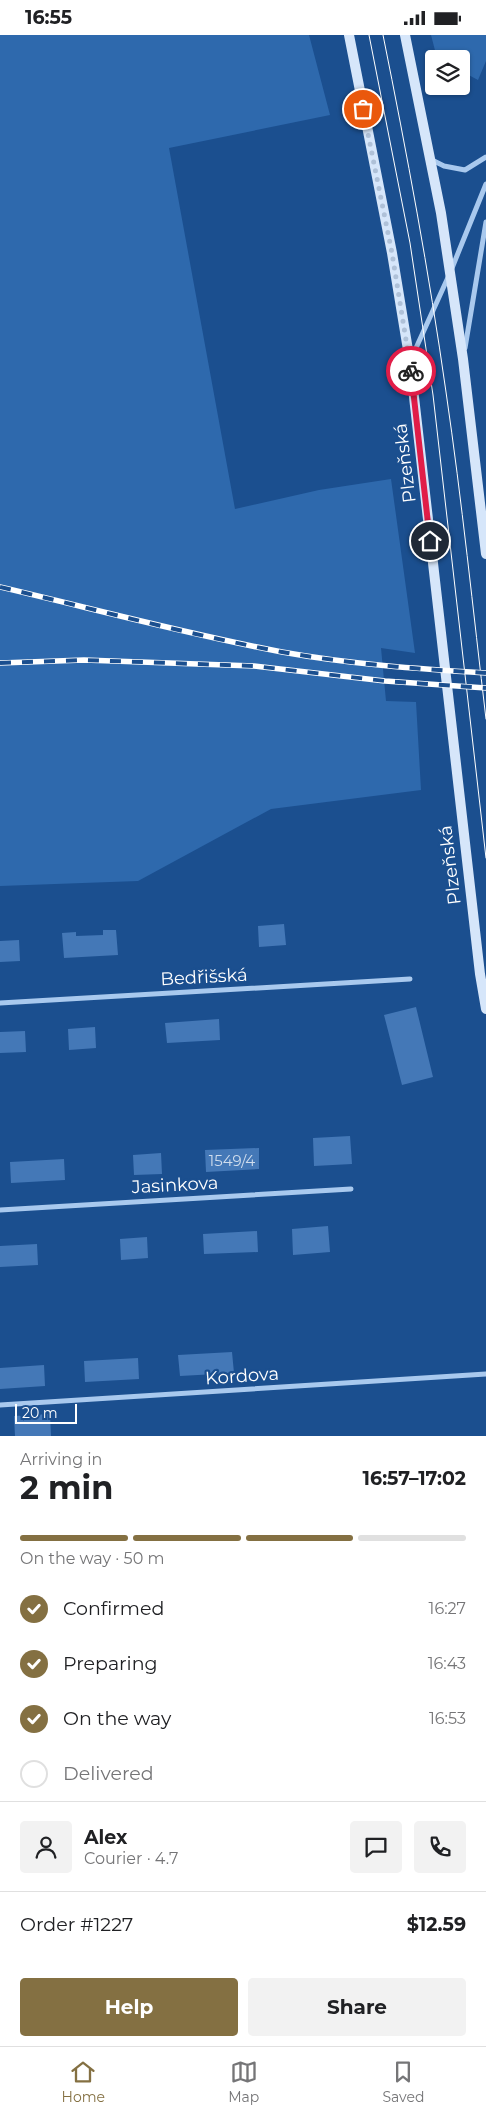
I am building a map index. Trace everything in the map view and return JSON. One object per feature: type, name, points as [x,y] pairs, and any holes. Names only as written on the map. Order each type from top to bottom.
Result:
[{"type":"main road","name":"Plzeňská","points":[[349,35],[392,253],[410,362],[451,735],[480,974],[486,1009]]},
{"type":"main road","points":[[405,35],[441,213],[463,359],[486,554]]},
{"type":"street","points":[[430,159],[444,166],[465,170],[486,157]]},
{"type":"street","points":[[410,362],[450,273],[486,185]]},
{"type":"street","points":[[463,359],[486,221]]},
{"type":"street","name":"Bedřišská","points":[[0,1003],[410,979]]},
{"type":"street","name":"Jasinkova","points":[[0,1210],[351,1189]]},
{"type":"street","name":"Kordova","points":[[0,1405],[486,1374]]},
{"type":"shaded area","points":[[0,35],[309,35],[330,115],[169,148],[235,509],[319,490],[391,479],[415,653],[381,648],[386,701],[416,702],[421,790],[271,809],[138,881],[0,886]]},
{"type":"shaded area","points":[[431,35],[486,35],[486,61],[478,80],[470,76],[470,50],[435,50]]},
{"type":"building","points":[[284,924],[286,945],[259,947],[258,926]]},
{"type":"building","points":[[103,930],[116,930],[118,955],[64,958],[62,933],[76,932],[76,936],[103,935]]},
{"type":"building","points":[[19,940],[20,961],[0,962],[0,941]]},
{"type":"building","points":[[416,1007],[433,1077],[402,1085],[384,1015]]},
{"type":"building","points":[[219,1019],[220,1040],[167,1043],[165,1023]]},
{"type":"building","points":[[95,1027],[96,1048],[69,1050],[68,1029]]},
{"type":"building","points":[[25,1031],[26,1052],[0,1053],[0,1032]]},
{"type":"building","points":[[350,1136],[352,1164],[314,1166],[313,1138]]},
{"type":"building","points":[[259,1148],[259,1169],[206,1172],[205,1150]]},
{"type":"building","points":[[161,1153],[162,1174],[134,1175],[133,1155]]},
{"type":"building","points":[[64,1159],[65,1180],[11,1183],[10,1162]]},
{"type":"building","points":[[328,1226],[330,1252],[293,1255],[292,1229]]},
{"type":"building","points":[[257,1231],[258,1252],[204,1254],[203,1234]]},
{"type":"building","points":[[147,1237],[148,1258],[121,1260],[120,1239]]},
{"type":"building","points":[[37,1244],[38,1265],[0,1267],[0,1246]]},
{"type":"building","points":[[232,1352],[234,1373],[180,1376],[178,1355]]},
{"type":"building","points":[[138,1358],[139,1379],[85,1382],[84,1361]]},
{"type":"building","points":[[44,1365],[45,1386],[0,1389],[0,1368]]},
{"type":"building","points":[[50,1414],[51,1436],[15,1436],[14,1416]]},
{"type":"tram line","points":[[369,35],[410,243],[433,395],[486,858]]},
{"type":"tram line","points":[[383,35],[417,213],[439,347],[457,474],[486,719]]},
{"type":"railway","points":[[0,587],[282,652],[333,660],[486,673]]},
{"type":"railway","points":[[0,663],[84,660],[254,666],[385,681],[486,688]]},
{"type":"way so far","points":[[363,109],[392,253],[411,371]]},
{"type":"route","points":[[411,371],[430,541]]}]
